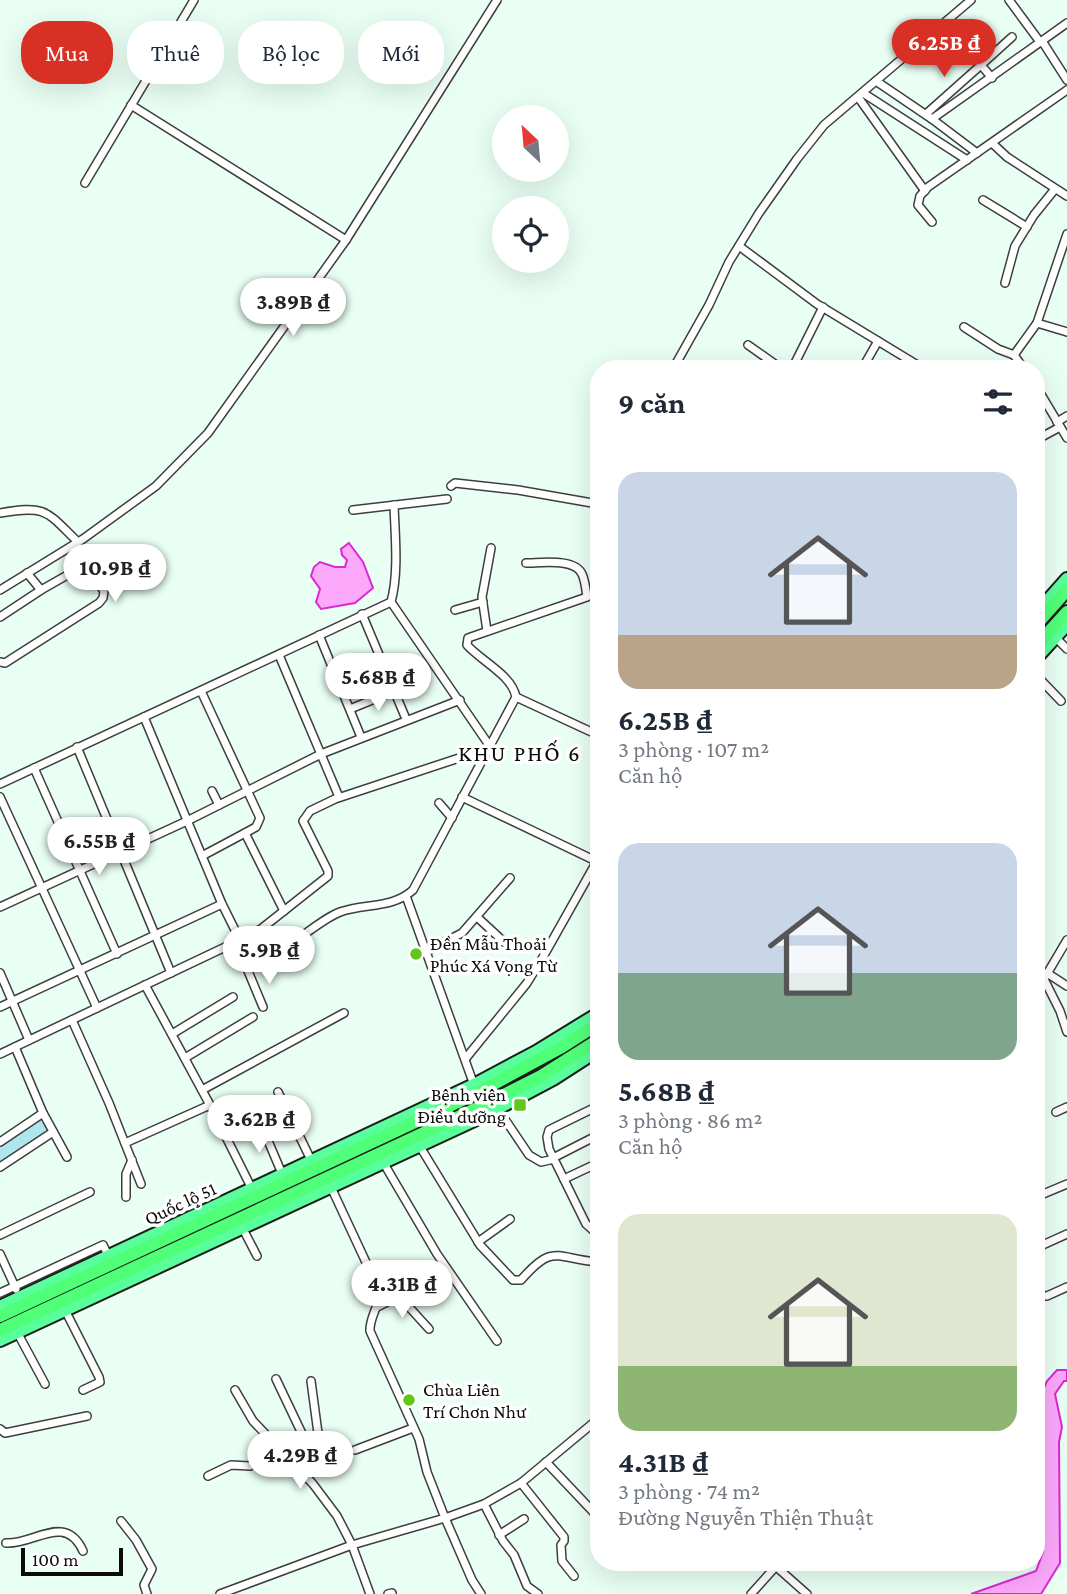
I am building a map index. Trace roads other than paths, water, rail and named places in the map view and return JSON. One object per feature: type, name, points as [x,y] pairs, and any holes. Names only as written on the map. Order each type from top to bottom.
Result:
[{"type":"highway","points":[[1045,615],[1067,590]]},
{"type":"highway","points":[[1045,636],[1067,612]]},
{"type":"highway","name":"Quốc lộ 51","points":[[0,1331],[106,1287],[417,1141],[590,1029]]},
{"type":"highway","name":"Quốc lộ 51","points":[[0,1316],[254,1193],[541,1076],[590,1045]]},
{"type":"main road","points":[[1045,604],[1067,579]]},
{"type":"main road","points":[[1045,648],[1067,624]]},
{"type":"main road","name":"Quốc lộ 51","points":[[0,1307],[17,1292],[109,1257],[254,1193],[312,1162],[479,1100],[536,1052],[590,1019]]},
{"type":"main road","name":"Quốc lộ 51","points":[[479,1100],[498,1109],[590,1055]]},
{"type":"main road","name":"Quốc lộ 51","points":[[0,1340],[65,1310],[106,1287],[243,1228],[328,1182]]},
{"type":"street","points":[[85,183],[194,0]]},
{"type":"street","points":[[0,590],[78,542],[156,486],[208,433],[346,240],[497,0]]},
{"type":"street","points":[[678,360],[739,246],[797,159],[824,125],[971,0]]},
{"type":"street","points":[[1009,0],[1067,80]]},
{"type":"street","points":[[929,116],[992,78],[1067,23]]},
{"type":"street","points":[[929,116],[1012,37]]},
{"type":"street","points":[[981,65],[992,78]]},
{"type":"street","points":[[876,81],[929,116],[976,153]]},
{"type":"street","points":[[932,222],[918,205],[920,196],[925,191],[1067,90]]},
{"type":"street","points":[[860,95],[967,160]]},
{"type":"street","points":[[860,95],[925,191]]},
{"type":"street","points":[[131,105],[346,240]]},
{"type":"street","points":[[992,143],[1006,157],[1067,196]]},
{"type":"street","points":[[1005,283],[1015,246],[1055,189]]},
{"type":"street","points":[[983,200],[1027,227]]},
{"type":"street","points":[[1014,355],[1037,323],[1067,234]]},
{"type":"street","points":[[739,246],[823,307],[903,360]]},
{"type":"street","points":[[796,360],[823,307]]},
{"type":"street","points":[[1037,323],[1067,332]]},
{"type":"street","points":[[964,327],[998,349],[1014,355],[1018,360]]},
{"type":"street","points":[[867,360],[878,341]]},
{"type":"street","points":[[748,345],[769,360]]},
{"type":"street","points":[[1045,401],[1067,438]]},
{"type":"street","points":[[1045,434],[1067,416]]},
{"type":"street","points":[[451,486],[455,483],[518,490],[590,503]]},
{"type":"street","points":[[353,510],[447,499]]},
{"type":"street","points":[[0,784],[391,602],[394,593],[396,542],[394,505]]},
{"type":"street","points":[[0,513],[28,509],[47,512],[78,542]]},
{"type":"street","points":[[487,631],[483,602],[486,567],[491,548]]},
{"type":"street","points":[[0,617],[103,554]]},
{"type":"street","points":[[144,717],[222,904],[240,940],[252,960],[259,963],[267,961],[341,912],[382,905],[406,896],[415,887],[516,697],[507,680],[467,646],[468,638],[587,597],[582,573],[576,566],[526,563]]},
{"type":"street","points":[[0,662],[5,663],[101,600],[104,591],[85,565]]},
{"type":"street","points":[[27,573],[41,590]]},
{"type":"street","points":[[391,602],[460,700],[488,748]]},
{"type":"street","points":[[455,610],[483,602]]},
{"type":"street","points":[[362,614],[406,719]]},
{"type":"street","points":[[319,635],[361,737]]},
{"type":"street","points":[[1055,637],[1067,649]]},
{"type":"street","points":[[279,655],[339,797]]},
{"type":"street","points":[[1045,684],[1061,701]]},
{"type":"street","points":[[201,691],[260,818],[256,827],[202,856]]},
{"type":"street","points":[[350,709],[394,691]]},
{"type":"street","points":[[516,697],[590,731]]},
{"type":"street","points":[[0,906],[187,821],[321,754],[460,700]]},
{"type":"street","points":[[78,747],[171,973]]},
{"type":"street","points":[[0,1054],[240,940],[284,912],[328,876],[325,863],[303,821],[310,811],[339,797],[488,748]]},
{"type":"street","points":[[34,768],[117,954]]},
{"type":"street","points":[[212,791],[219,805]]},
{"type":"street","points":[[0,797],[97,1008]]},
{"type":"street","points":[[462,797],[590,857]]},
{"type":"street","points":[[439,803],[452,818]]},
{"type":"street","points":[[245,833],[284,912]]},
{"type":"street","points":[[466,1058],[532,974],[590,875]]},
{"type":"street","points":[[425,952],[457,937],[510,878]]},
{"type":"street","points":[[406,896],[479,1100]]},
{"type":"street","points":[[0,1007],[222,904]]},
{"type":"street","points":[[477,917],[504,943]]},
{"type":"street","points":[[1045,976],[1067,940]]},
{"type":"street","points":[[252,960],[247,968],[263,1007]]},
{"type":"street","points":[[0,973],[29,1040]]},
{"type":"street","points":[[1045,976],[1067,986]]},
{"type":"street","points":[[1045,976],[1067,1032]]},
{"type":"street","points":[[145,985],[254,1193]]},
{"type":"street","points":[[172,1034],[233,997]]},
{"type":"street","points":[[202,1090],[344,1013]]},
{"type":"street","points":[[185,1058],[253,1017]]},
{"type":"street","points":[[72,1020],[141,1184]]},
{"type":"street","points":[[15,1047],[43,1113],[67,1157]]},
{"type":"street","points":[[278,1092],[312,1162]]},
{"type":"street","points":[[125,1143],[210,1105]]},
{"type":"street","points":[[1056,1112],[1067,1107]]},
{"type":"street","points":[[498,1109],[529,1155],[541,1162],[590,1139]]},
{"type":"street","points":[[590,1110],[549,1130],[547,1141],[564,1180],[590,1228]]},
{"type":"street","points":[[1,1138],[43,1113]]},
{"type":"street","points":[[260,1122],[283,1176]]},
{"type":"street","points":[[0,1167],[53,1132]]},
{"type":"street","points":[[417,1141],[478,1242],[497,1265],[517,1281],[547,1256],[590,1261]]},
{"type":"street","points":[[381,1158],[437,1254],[497,1341]]},
{"type":"street","points":[[125,1197],[126,1174],[132,1160]]},
{"type":"street","points":[[564,1180],[590,1167]]},
{"type":"street","points":[[328,1182],[378,1288],[370,1331],[424,1451],[427,1472],[445,1518],[472,1580],[481,1594]]},
{"type":"street","points":[[1045,1193],[1066,1185]]},
{"type":"street","points":[[0,1235],[90,1192]]},
{"type":"street","points":[[478,1242],[510,1219]]},
{"type":"street","points":[[243,1228],[257,1256]]},
{"type":"street","points":[[1045,1244],[1067,1234]]},
{"type":"street","points":[[0,1254],[17,1292],[0,1293]]},
{"type":"street","points":[[1045,1296],[1067,1287]]},
{"type":"street","points":[[376,1308],[399,1296],[429,1329]]},
{"type":"street","points":[[65,1310],[99,1377],[100,1382],[83,1390]]},
{"type":"street","points":[[17,1332],[45,1384]]},
{"type":"street","points":[[276,1379],[305,1440],[320,1446]]},
{"type":"street","points":[[306,1478],[321,1463],[312,1381]]},
{"type":"street","points":[[235,1390],[253,1421],[337,1516],[352,1545],[370,1594]]},
{"type":"street","points":[[0,1429],[5,1433],[87,1416]]},
{"type":"street","points":[[220,1594],[352,1545],[484,1504],[521,1483],[590,1426]]},
{"type":"street","points":[[355,1450],[413,1428]]},
{"type":"street","points":[[208,1476],[231,1465],[250,1466],[277,1448]]},
{"type":"street","points":[[546,1462],[590,1509]]},
{"type":"street","points":[[521,1483],[564,1537],[561,1556],[574,1576]]},
{"type":"street","points":[[484,1504],[499,1535],[514,1555],[527,1586],[538,1594]]},
{"type":"street","points":[[499,1535],[524,1519]]},
{"type":"street","points":[[121,1521],[136,1539],[152,1569],[144,1585],[147,1594]]},
{"type":"street","points":[[6,1543],[16,1543],[56,1531],[76,1539],[83,1551]]},
{"type":"street","points":[[751,1594],[769,1571]]},
{"type":"street","points":[[782,1571],[807,1594]]},
{"type":"place","name":"Đền Mẫu Thoải Phúc Xá Vọng Từ","points":[[416,954]]},
{"type":"place","name":"Bệnh viện Điều dưỡng","points":[[520,1105]]},
{"type":"place","name":"Chùa Liên Trí Chơn Như","points":[[409,1400]]},
{"type":"district","name":"KHU PHỐ 6","points":[[520,753]]}]
